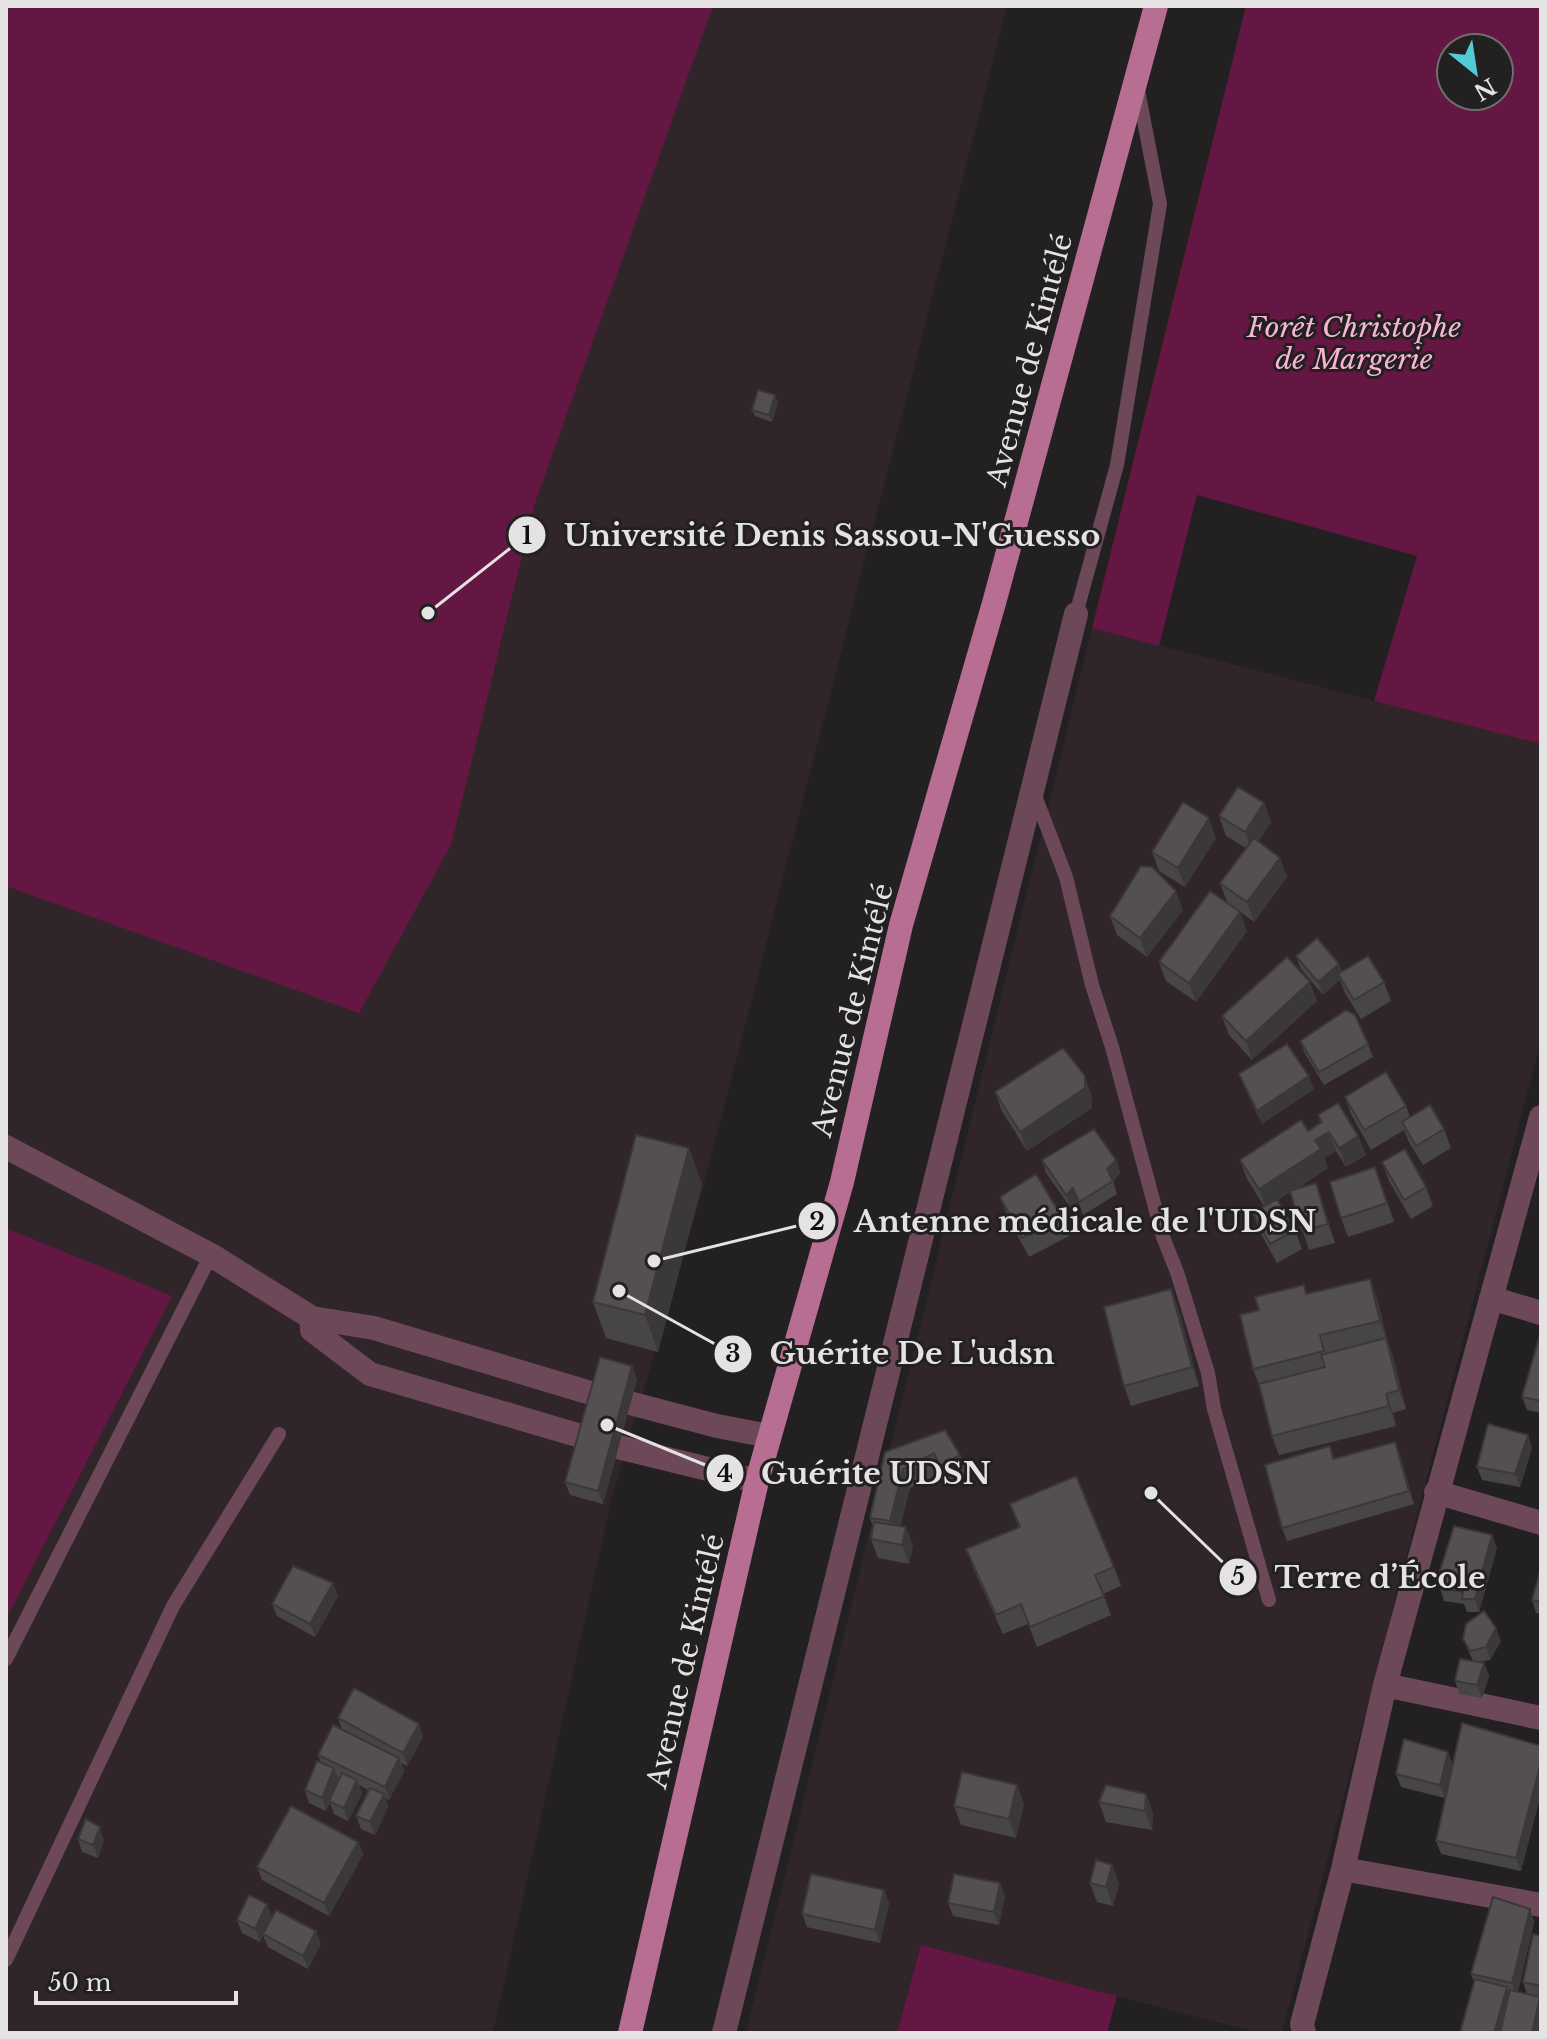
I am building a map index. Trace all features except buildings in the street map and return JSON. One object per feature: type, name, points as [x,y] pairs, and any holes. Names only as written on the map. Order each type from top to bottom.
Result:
[{"type":"main road","name":"Avenue de Kintélé","points":[[630,2033],[757,1481],[842,1182],[901,925],[994,603],[1156,6]]},
{"type":"street","points":[[724,2033],[1076,614]]},
{"type":"street","points":[[1304,2033],[1302,2024],[1343,1869],[1385,1685],[1540,1123]]},
{"type":"street","points":[[6,1147],[211,1255],[312,1318],[374,1328],[584,1391],[769,1436]]},
{"type":"street","points":[[1491,1298],[1541,1313]]},
{"type":"street","points":[[312,1318],[312,1330],[370,1374],[618,1447],[757,1481]]},
{"type":"street","points":[[727,1428],[751,1419],[780,1398]]},
{"type":"street","points":[[718,1471],[736,1491],[749,1520]]},
{"type":"street","points":[[1436,1492],[1541,1523]]},
{"type":"street","points":[[1385,1685],[1541,1718]]},
{"type":"street","points":[[1343,1869],[1541,1905]]},
{"type":"lane","points":[[1076,614],[1117,465],[1160,204],[1136,79]]},
{"type":"lane","points":[[1032,789],[1066,877],[1092,985],[1163,1237],[1208,1373],[1214,1409],[1269,1600]]},
{"type":"lane","points":[[6,1659],[211,1255]]},
{"type":"lane","points":[[6,1960],[173,1606],[279,1434]]},
{"type":"shaded area","points":[[6,6],[1007,6],[703,1189],[612,1497],[493,2033],[6,2033]]},
{"type":"shaded area","points":[[1092,628],[1541,744],[1541,1041],[1282,2033],[1259,2033],[921,1945],[897,2033],[746,2033]]},
{"type":"green space","points":[[6,6],[713,6],[535,503],[451,845],[359,1013],[6,886]]},
{"type":"green space","name":"Forêt Christophe de Margerie","points":[[1246,6],[1541,6],[1541,744],[1374,701],[1417,556],[1197,495],[1159,646],[1092,628]]},
{"type":"green space","points":[[6,1228],[172,1296],[6,1619]]},
{"type":"green space","points":[[921,1945],[1117,1996],[1107,2033],[897,2033]]},
{"type":"place","name":"Université Denis Sassou-N'Guesso","points":[[428,613]]},
{"type":"place","name":"Antenne médicale de l'UDSN","points":[[654,1261]]},
{"type":"place","name":"Guérite De L'udsn","points":[[619,1291]]},
{"type":"place","name":"Guérite UDSN","points":[[607,1425]]},
{"type":"place","name":"Terre d’École","points":[[1151,1493]]}]
